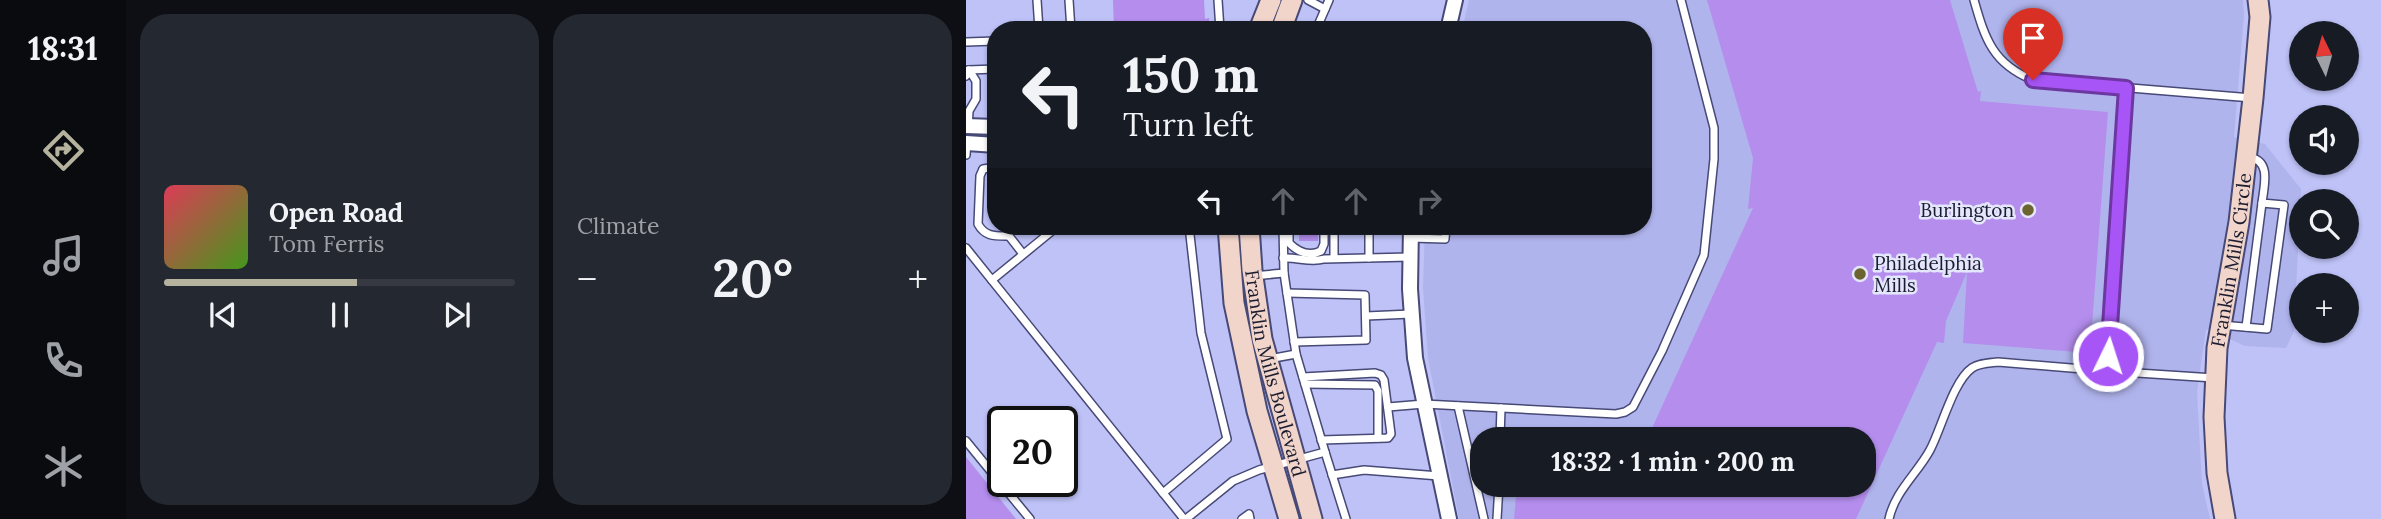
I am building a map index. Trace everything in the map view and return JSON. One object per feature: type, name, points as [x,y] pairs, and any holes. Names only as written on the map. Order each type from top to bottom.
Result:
[{"type":"street","points":[[1263,21],[1271,0]]},
{"type":"street","points":[[1284,21],[1292,0]]},
{"type":"street","points":[[1450,21],[1455,0]]},
{"type":"street","name":"Franklin Mills Circle","points":[[2225,519],[2217,473],[2215,378],[2217,348],[2239,222],[2253,98],[2260,16],[2258,0]]},
{"type":"street","points":[[967,117],[987,124]]},
{"type":"street","points":[[966,147],[987,146]]},
{"type":"street","name":"Franklin Mills Boulevard","points":[[1229,235],[1234,303],[1257,411],[1289,519]]},
{"type":"street","name":"Franklin Mills Boulevard","points":[[1251,235],[1262,339],[1312,519]]},
{"type":"street","points":[[1411,235],[1411,314],[1415,358],[1449,519]]},
{"type":"lane","points":[[1037,0],[1039,21]]},
{"type":"lane","points":[[1069,0],[1070,21]]},
{"type":"lane","points":[[1218,0],[1219,21]]},
{"type":"lane","points":[[1308,0],[1325,9]]},
{"type":"lane","points":[[1320,21],[1329,0]]},
{"type":"lane","points":[[1388,407],[1424,404],[1616,414],[1633,407],[1691,289],[1704,255],[1714,128],[1681,0]]},
{"type":"lane","points":[[1974,0],[1993,50],[2003,64],[2017,74],[2033,80],[2253,98]]},
{"type":"lane","points":[[966,42],[987,41]]},
{"type":"lane","points":[[967,72],[987,70]]},
{"type":"lane","points":[[966,147],[967,117],[976,99],[976,81],[967,72]]},
{"type":"lane","points":[[2107,371],[2126,88]]},
{"type":"lane","points":[[2246,157],[2257,158],[2266,171],[2246,327]]},
{"type":"lane","points":[[987,168],[983,169],[980,176],[978,223],[987,234]]},
{"type":"lane","points":[[2221,325],[2267,329],[2284,205],[2262,203]]},
{"type":"lane","points":[[988,235],[1009,236],[1023,254]]},
{"type":"lane","points":[[992,280],[1047,235]]},
{"type":"lane","points":[[1163,493],[1227,439],[1201,333],[1190,235]]},
{"type":"lane","points":[[1283,235],[1284,273],[1296,354],[1346,519]]},
{"type":"lane","points":[[1289,235],[1289,243],[1296,250],[1314,254],[1321,251],[1324,235]]},
{"type":"lane","points":[[1334,235],[1334,258]]},
{"type":"lane","points":[[1369,235],[1369,258]]},
{"type":"lane","points":[[1426,235],[1445,239],[1445,235]]},
{"type":"lane","points":[[966,248],[1185,519],[1233,481],[1273,466],[1325,452]]},
{"type":"lane","points":[[1283,258],[1299,257],[1313,262],[1334,258],[1410,257]]},
{"type":"lane","points":[[1253,276],[1284,273]]},
{"type":"lane","points":[[1287,293],[1365,295],[1366,340],[1294,342]]},
{"type":"lane","points":[[1366,316],[1411,314]]},
{"type":"lane","points":[[1267,359],[1296,354]]},
{"type":"lane","points":[[1889,519],[1900,491],[1930,449],[1958,388],[1972,368],[1998,362],[2215,378]]},
{"type":"lane","points":[[1304,381],[1375,373],[1381,375],[1388,407],[1391,434],[1388,438],[1321,440]]},
{"type":"lane","points":[[1304,381],[1375,385],[1378,391],[1378,438]]},
{"type":"lane","points":[[1458,406],[1484,519]]},
{"type":"lane","points":[[1500,427],[1501,408]]},
{"type":"lane","points":[[966,441],[1030,519]]},
{"type":"lane","points":[[1332,475],[1364,470],[1440,476]]},
{"type":"lane","points":[[1497,519],[1498,497]]},
{"type":"lane","points":[[1242,519],[1249,514],[1250,519]]},
{"type":"shaded area","name":"Philadelphia Mills","points":[[1469,0],[2243,0],[2234,137],[2265,144],[2301,189],[2289,189],[2289,259],[2298,259],[2297,273],[2289,273],[2289,342],[2286,348],[2245,346],[2206,329],[2197,392],[2202,484],[2210,519],[1459,519],[1428,358],[1423,288],[1425,235],[1652,235],[1652,21],[1464,21]]},
{"type":"building","points":[[1113,0],[1204,0],[1205,19],[1209,18],[1209,21],[1114,21]]},
{"type":"building","points":[[1707,0],[1950,0],[1978,92],[1981,91],[1980,101],[2108,112],[2090,353],[1963,343],[1967,272],[1946,321],[1944,343],[1937,342],[1876,475],[1876,427],[1653,427],[1753,208],[1748,209],[1753,158]]},
{"type":"building","points":[[1299,235],[1318,235],[1318,241],[1299,241]]},
{"type":"building","points":[[966,457],[987,483],[987,497],[998,497],[1016,519],[966,519]]},
{"type":"building","points":[[1516,497],[1866,497],[1856,519],[1514,519]]},
{"type":"place","name":"Burlington","points":[[2028,210]]},
{"type":"place","name":"Philadelphia Mills","points":[[1860,274]]},
{"type":"route","points":[[2033,80],[2126,88],[2108,356]]}]
